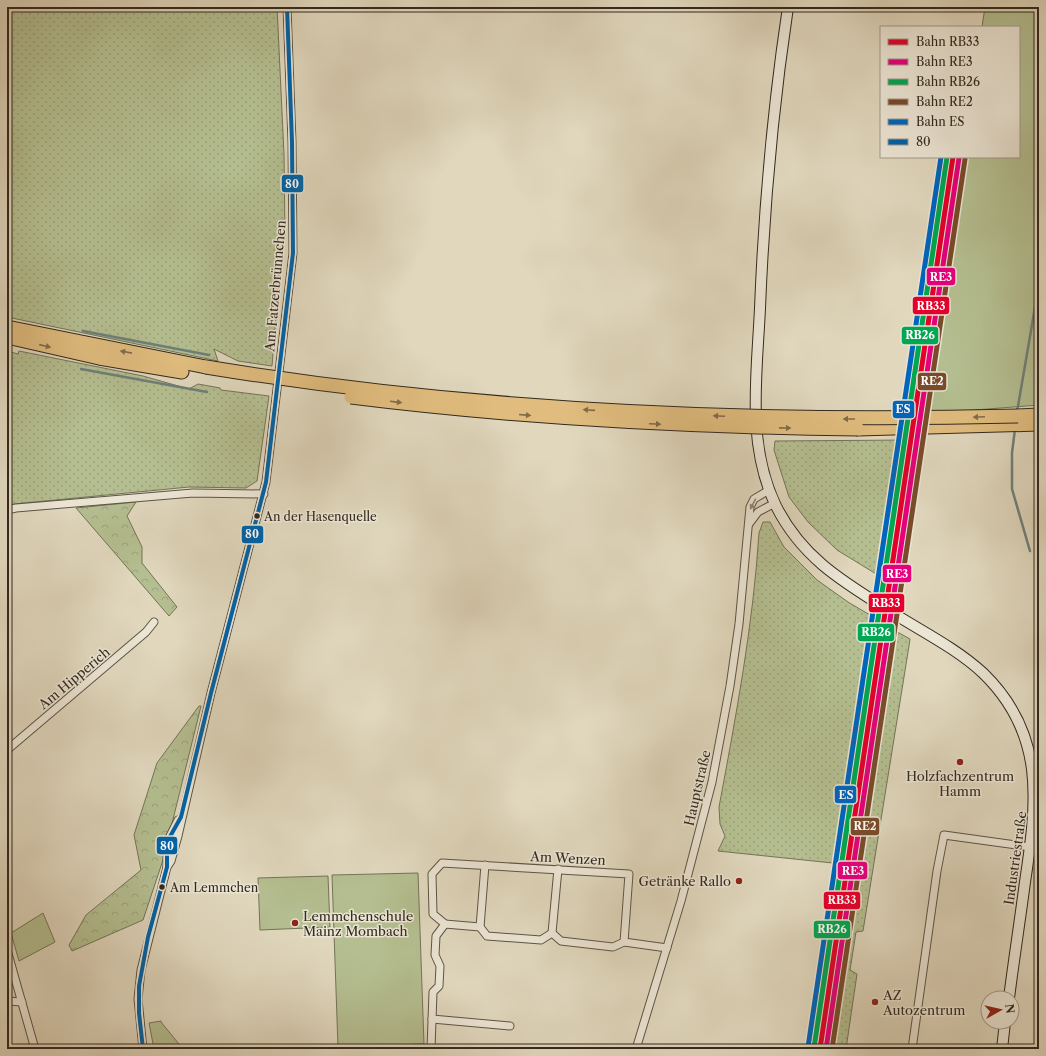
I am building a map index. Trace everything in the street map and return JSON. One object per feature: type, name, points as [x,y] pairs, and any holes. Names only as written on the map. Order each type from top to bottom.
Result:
[{"type":"highway","points":[[7,327],[205,371],[313,392],[421,406],[530,416],[747,428],[858,429],[1039,424]]},
{"type":"highway","points":[[7,337],[99,358],[341,388],[498,403],[649,413],[837,419],[1039,415]]},
{"type":"main road","name":"Industriestraße","points":[[788,7],[774,113],[766,199],[756,390],[757,443],[761,462],[769,490],[775,503],[791,530],[819,564],[850,586],[952,650],[981,671],[1007,701],[1020,724],[1030,753],[1035,780],[1035,807],[1010,990]]},
{"type":"main road","points":[[1002,1049],[1005,1030]]},
{"type":"street","name":"Am Fatzerbrünnchen","points":[[264,494],[292,253],[293,149],[287,7]]},
{"type":"street","name":"Hauptstraße","points":[[636,1049],[697,842],[719,745],[739,624],[749,512],[752,502],[758,496],[769,490]]},
{"type":"street","points":[[7,510],[22,507],[164,494],[264,494],[213,686],[181,817],[167,842],[167,867],[141,970],[138,999],[143,1049]]},
{"type":"street","points":[[749,525],[758,512],[775,503]]},
{"type":"street","name":"Am Hipperich","points":[[7,750],[146,632],[154,622]]},
{"type":"street","points":[[912,1049],[937,871],[944,835],[1030,847]]},
{"type":"street","name":"Am Wenzen","points":[[445,924],[433,914],[432,874],[442,862],[629,874],[624,942]]},
{"type":"street","points":[[485,865],[480,927],[487,936],[541,940],[552,933]]},
{"type":"street","points":[[552,933],[558,869]]},
{"type":"street","points":[[431,1049],[433,992],[439,986],[440,966],[435,955],[436,936],[445,924],[480,927]]},
{"type":"street","points":[[552,933],[561,941],[613,948],[624,942],[667,948]]},
{"type":"street","points":[[7,950],[35,1049]]},
{"type":"street","points":[[7,1001],[22,1002]]},
{"type":"street","points":[[432,1019],[510,1026]]},
{"type":"green space","points":[[7,7],[277,7],[284,154],[285,239],[282,246],[272,366],[238,361],[214,349],[218,361],[7,317]]},
{"type":"green space","points":[[985,7],[1039,7],[1039,405],[923,414],[963,158],[1020,158],[1020,26],[982,26]]},
{"type":"green space","points":[[7,351],[18,354],[19,351],[143,376],[189,389],[198,384],[220,388],[221,390],[269,396],[257,481],[246,488],[189,487],[14,504],[7,507]]},
{"type":"green space","points":[[906,440],[886,580],[837,550],[808,522],[789,497],[774,450],[775,441]]},
{"type":"green space","points":[[136,502],[127,516],[142,547],[142,563],[177,607],[169,616],[76,508]]},
{"type":"green space","points":[[763,522],[770,522],[784,547],[817,580],[848,602],[880,621],[842,864],[718,851],[725,836],[720,824],[719,807],[743,671],[753,602],[759,533]]},
{"type":"green space","points":[[892,629],[910,639],[909,646],[863,931],[856,932],[850,970],[857,974],[846,1049],[831,1049]]},
{"type":"green space","points":[[199,706],[201,706],[163,860],[143,920],[72,951],[69,945],[86,915],[141,870],[134,835],[157,763]]},
{"type":"green space","points":[[418,873],[424,1044],[338,1047],[332,875]]},
{"type":"green space","points":[[328,876],[330,927],[260,930],[258,878]]},
{"type":"green space","points":[[43,913],[55,942],[19,961],[11,933]]},
{"type":"green space","points":[[161,1021],[183,1049],[154,1049],[149,1023]]},
{"type":"waterway","points":[[1017,412],[1039,284]]},
{"type":"waterway","points":[[83,331],[209,355]]},
{"type":"waterway","points":[[81,369],[207,392]]},
{"type":"waterway","points":[[1015,429],[1012,453],[1012,489],[1030,551]]},
{"type":"rail line","name":"ES","points":[[808,1047],[941,158]]},
{"type":"rail line","name":"RB26","points":[[814,1048],[947,158]]},
{"type":"rail line","name":"RB33","points":[[820,1049],[953,158]]},
{"type":"rail line","name":"RE3","points":[[826,1049],[959,158]]},
{"type":"rail line","name":"RE2","points":[[832,1049],[965,159]]},
{"type":"transit line","name":"80","points":[[143,1049],[139,1013],[139,986],[148,937],[167,867],[167,842],[181,817],[211,693],[266,482],[293,253],[292,142],[287,7]]},
{"type":"place","name":"An der Hasenquelle","points":[[257,516]]},
{"type":"place","name":"Holzfachzentrum Hamm","points":[[960,762]]},
{"type":"place","name":"Getränke Rallo","points":[[739,881]]},
{"type":"place","name":"Am Lemmchen","points":[[162,887]]},
{"type":"place","name":"Lemmchenschule Mainz Mombach","points":[[295,923]]},
{"type":"place","name":"AZ Autozentrum","points":[[875,1002]]}]
